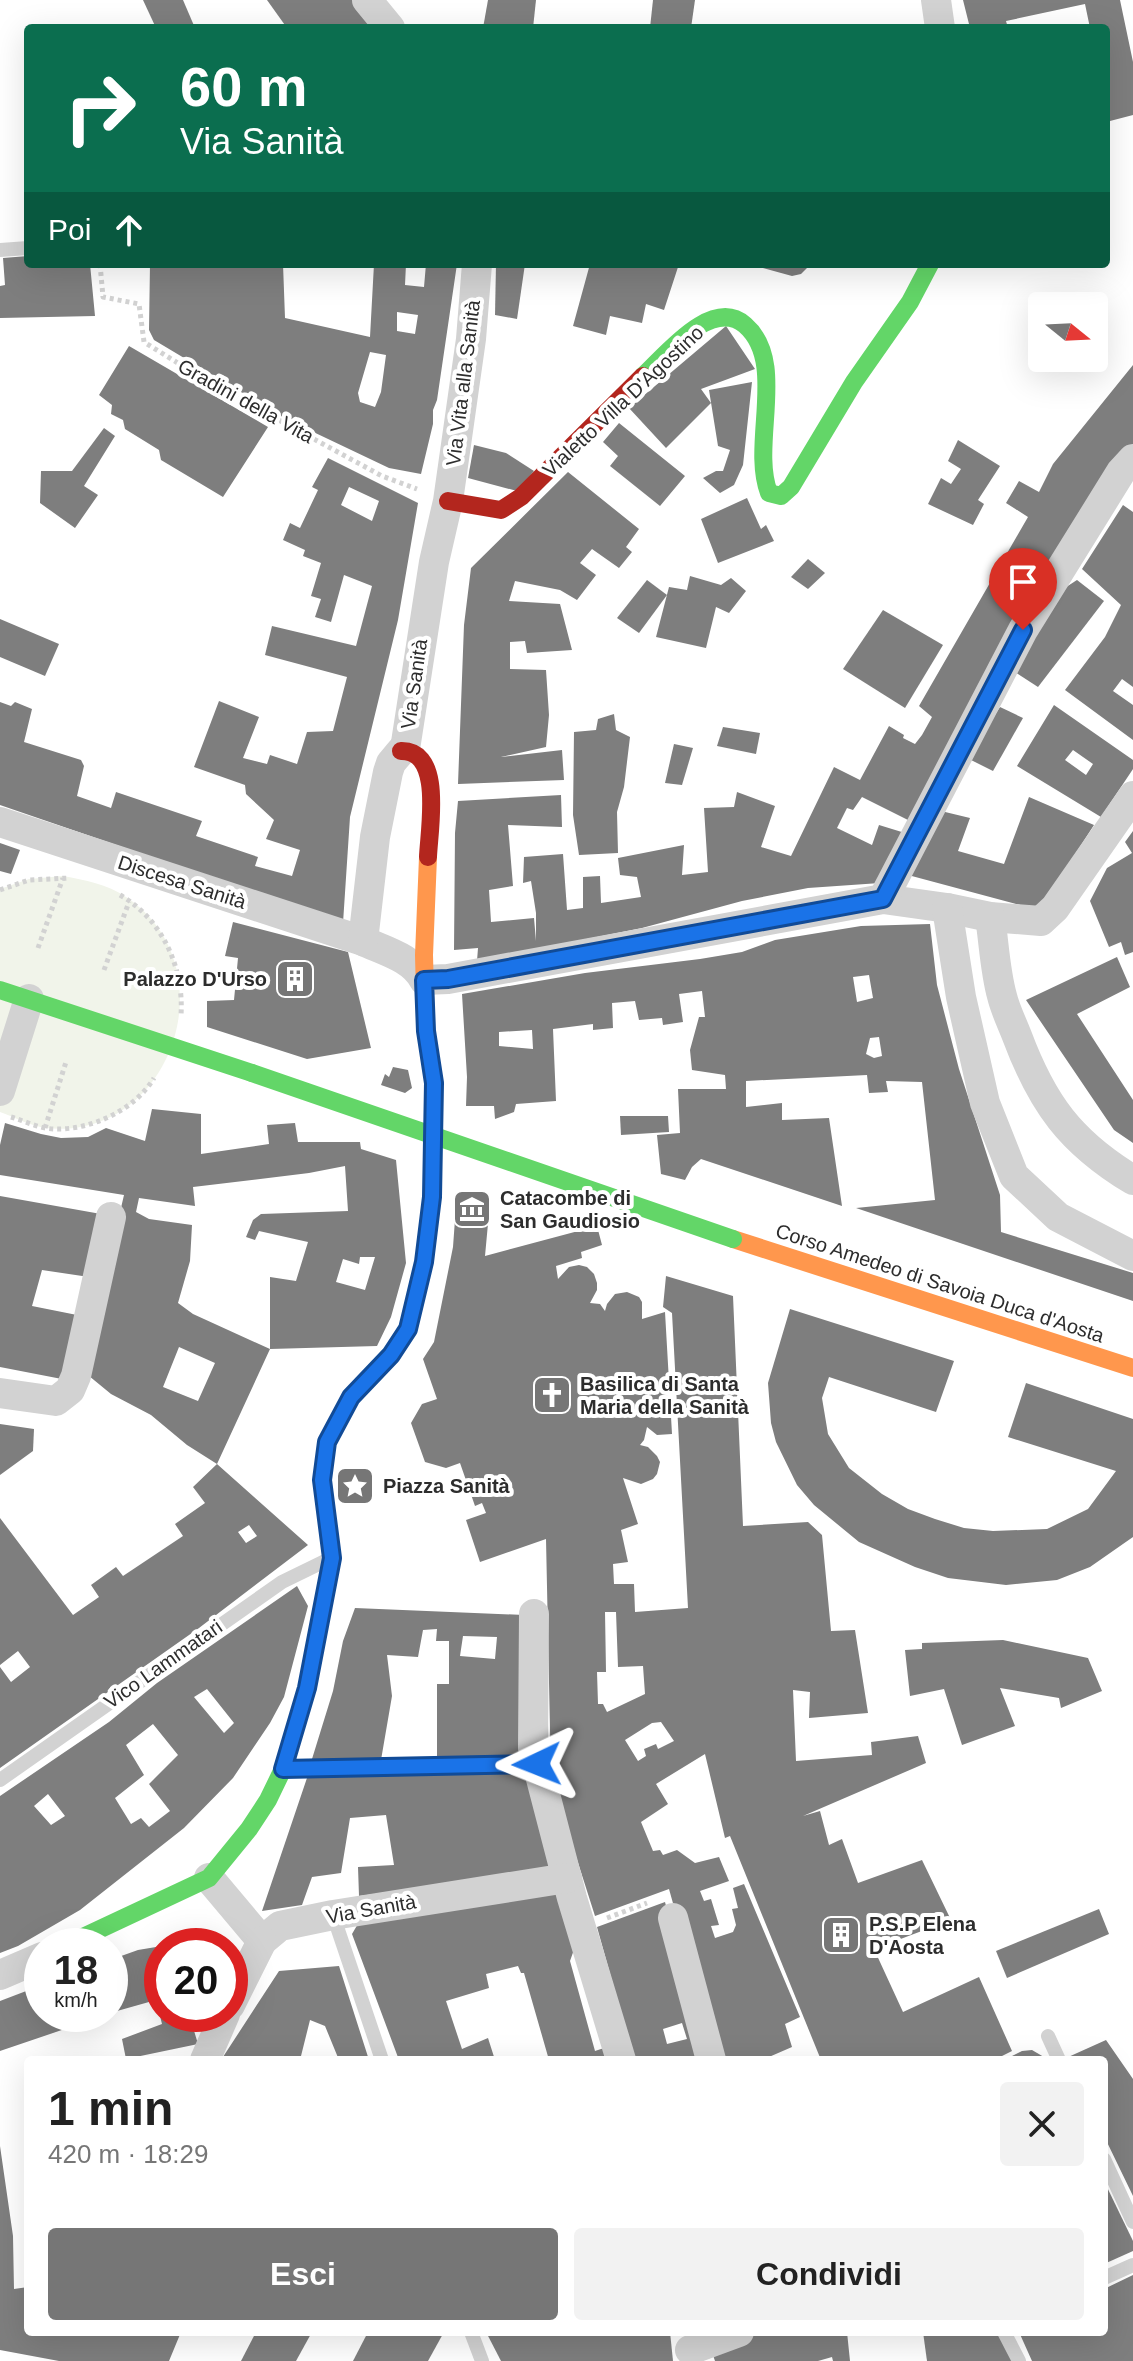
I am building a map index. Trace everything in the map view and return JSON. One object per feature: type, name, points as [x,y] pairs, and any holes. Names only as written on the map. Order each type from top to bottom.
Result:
[{"type":"street","points":[[367,0],[387,24]]},
{"type":"street","points":[[936,0],[939,24]]},
{"type":"street","name":"Via Vita alla Sanità","points":[[434,562],[448,501],[471,339],[477,268]]},
{"type":"street","name":"Vialetto Villa D'Agostino","points":[[448,501],[501,510],[521,497],[690,333],[711,319],[720,318],[735,319],[750,329],[760,345],[766,380],[764,482],[773,495],[785,494],[854,382],[910,302],[928,268]]},
{"type":"street","points":[[883,899],[1023,630],[1121,472],[1133,459]]},
{"type":"street","name":"Via Sanità","points":[[424,937],[431,790],[427,766],[422,758],[403,750],[434,562]]},
{"type":"street","points":[[403,750],[391,763],[388,772],[375,837],[363,941],[394,955],[420,972],[424,980]]},
{"type":"street","points":[[424,980],[448,979],[883,899],[990,917],[1041,921],[1055,908],[1133,796]]},
{"type":"street","name":"Discesa Sanità","points":[[0,822],[363,941]]},
{"type":"street","points":[[947,908],[961,997],[985,1103],[1014,1176],[1058,1217],[1133,1256]]},
{"type":"street","points":[[990,917],[1001,995],[1032,1077],[1055,1114],[1075,1135],[1095,1154],[1133,1180]]},
{"type":"street","points":[[394,955],[415,948],[424,937]]},
{"type":"street","points":[[102,1928],[209,1878],[249,1829],[283,1769],[307,1688],[332,1558],[322,1480],[327,1442],[351,1397],[402,1339],[411,1319],[424,1262],[432,1197],[434,1083],[426,1031],[424,937]]},
{"type":"street","name":"Corso Amedeo di Savoia Duca d'Aosta","points":[[0,990],[252,1073],[733,1239],[1133,1368]]},
{"type":"street","points":[[0,1091],[29,999]]},
{"type":"street","points":[[0,1393],[56,1401],[70,1390],[76,1376],[111,1217]]},
{"type":"street","points":[[534,1614],[533,1748],[581,1928],[620,2056]]},
{"type":"street","points":[[209,1878],[262,1941],[248,1969]]},
{"type":"street","name":"Via Sanità","points":[[262,1941],[280,1926],[333,1915],[567,1878]]},
{"type":"street","points":[[673,1918],[710,2056]]},
{"type":"street","points":[[0,1975],[24,1965]]},
{"type":"street","points":[[207,2056],[217,2032]]},
{"type":"street","points":[[689,2348],[726,2336]]},
{"type":"lane","points":[[0,250],[24,248]]},
{"type":"lane","name":"Vico Lammatari","points":[[0,1780],[282,1582],[332,1558]]},
{"type":"lane","points":[[283,1769],[537,1764]]},
{"type":"lane","points":[[333,1915],[381,2056]]},
{"type":"lane","points":[[1048,2036],[1057,2056]]},
{"type":"lane","points":[[1108,2168],[1133,2222]]},
{"type":"lane","points":[[1108,2276],[1133,2265]]},
{"type":"lane","points":[[473,2336],[482,2361]]},
{"type":"lane","points":[[1006,2336],[1019,2361]]},
{"type":"path","name":"Gradini della Vita","points":[[100,268],[103,297],[139,304],[144,342],[205,380],[382,476],[448,501]]},
{"type":"path","points":[[38,948],[63,878]]},
{"type":"path","points":[[0,890],[29,880],[74,879]]},
{"type":"path","points":[[104,970],[129,902],[115,893]]},
{"type":"path","points":[[45,1128],[66,1062]]},
{"type":"path","points":[[581,1928],[667,1895],[673,1918]]},
{"type":"shaded area","points":[[63,876],[96,883],[119,893],[158,928],[175,965],[180,1005],[172,1044],[154,1080],[126,1108],[90,1125],[46,1128],[0,1112],[0,889],[29,879]]},
{"type":"building","points":[[143,0],[183,0],[193,24],[154,24]]},
{"type":"building","points":[[267,0],[352,0],[372,24],[284,24]]},
{"type":"building","points":[[488,0],[536,0],[533,24],[484,24]]},
{"type":"building","points":[[653,0],[695,0],[692,24],[650,24]]},
{"type":"building","points":[[963,0],[1120,0],[1133,62],[1133,115],[1110,121],[1110,24],[1089,24],[1085,4],[1006,21],[1007,24],[969,24]]},
{"type":"building","points":[[24,256],[24,268],[90,268],[95,316],[0,318],[0,286],[5,285],[3,258]]},
{"type":"building","points":[[150,268],[283,268],[285,318],[370,337],[374,268],[406,268],[405,285],[424,287],[426,268],[456,268],[433,424],[421,474],[389,468],[286,419],[154,340],[149,330]],"holes":[[[397,312],[418,315],[415,334],[397,331]],[[370,352],[386,355],[381,392],[375,407],[360,402],[358,393]]]},
{"type":"building","points":[[496,268],[524,268],[517,319],[495,315]]},
{"type":"building","points":[[589,268],[678,268],[664,310],[646,304],[642,323],[610,316],[606,335],[573,326]]},
{"type":"building","points":[[763,268],[807,268],[801,274],[792,276]]},
{"type":"building","points":[[726,326],[755,369],[701,389],[711,403],[666,448],[629,408]]},
{"type":"building","points":[[129,346],[268,427],[223,497],[161,460],[159,450],[125,429],[123,420],[111,414],[112,405],[99,395]]},
{"type":"building","points":[[1133,365],[1133,446],[912,822],[862,797],[853,810],[847,808],[837,828],[872,845],[879,825],[905,833],[880,883],[808,888],[742,901],[642,928],[477,961],[478,948],[454,950],[458,801],[561,795],[562,827],[508,825],[513,886],[489,890],[491,922],[534,918],[536,941],[531,881],[523,883],[524,857],[563,854],[567,910],[583,908],[583,877],[600,876],[601,903],[641,897],[637,877],[620,875],[618,858],[684,845],[682,875],[708,872],[704,808],[734,807],[737,792],[775,806],[761,847],[791,856],[834,767],[860,780],[889,726],[915,744],[922,735],[932,717],[919,706],[1028,517],[1006,503],[1019,481],[1039,492],[1053,464]]},
{"type":"building","points":[[752,382],[743,465],[734,485],[720,493],[703,478],[723,471],[730,450],[718,446],[709,390]]},
{"type":"building","points":[[619,423],[685,476],[660,506],[610,466],[618,456],[603,442]]},
{"type":"building","points":[[104,428],[115,436],[84,486],[98,495],[75,528],[40,503],[41,471],[72,471]]},
{"type":"building","points":[[958,440],[1000,466],[978,500],[984,504],[973,525],[928,504],[941,478],[951,484],[961,469],[948,461]]},
{"type":"building","points":[[474,445],[506,453],[534,471],[517,491],[468,478]]},
{"type":"building","points":[[328,458],[418,503],[398,620],[350,817],[343,923],[0,805],[0,702],[11,706],[15,702],[32,709],[24,742],[81,760],[84,766],[77,796],[111,808],[116,792],[202,821],[196,836],[258,857],[255,866],[292,876],[300,850],[266,839],[274,820],[246,794],[245,785],[194,767],[219,701],[259,717],[243,758],[267,764],[270,755],[297,764],[307,732],[333,731],[347,677],[265,655],[272,626],[356,646],[372,586],[344,575],[331,622],[315,617],[321,599],[311,596],[321,563],[303,556],[305,550],[283,540],[290,523],[300,528],[318,490],[312,487]],"holes":[[[349,487],[379,501],[372,521],[341,505]]]},
{"type":"building","points":[[568,472],[639,529],[626,547],[632,552],[619,568],[592,549],[580,563],[596,575],[577,600],[560,590],[515,581],[509,601],[560,604],[572,650],[527,653],[525,641],[510,642],[510,669],[546,670],[549,715],[546,747],[501,757],[562,750],[564,780],[458,784],[464,625],[471,568]]},
{"type":"building","points":[[747,498],[761,529],[766,525],[774,541],[718,563],[701,519]]},
{"type":"building","points":[[1123,505],[1133,512],[1133,687],[1122,679],[1113,691],[1133,705],[1133,740],[1065,690],[1105,637],[1121,605],[1082,569]]},
{"type":"building","points":[[808,559],[825,573],[808,589],[791,577]]},
{"type":"building","points":[[690,576],[721,585],[731,578],[746,591],[729,613],[716,607],[706,648],[656,637],[669,587],[687,590]]},
{"type":"building","points":[[647,580],[667,595],[639,633],[617,618]]},
{"type":"building","points":[[1077,580],[1104,601],[1038,687],[1015,672],[1060,591]]},
{"type":"building","points":[[883,610],[943,645],[905,708],[843,669]]},
{"type":"building","points":[[0,619],[59,644],[45,676],[0,657]]},
{"type":"building","points":[[1054,705],[1133,760],[1133,769],[1101,817],[1017,766]],"holes":[[[1073,750],[1093,764],[1086,775],[1065,760]]]},
{"type":"building","points":[[1000,707],[1023,718],[993,771],[967,758]]},
{"type":"building","points":[[614,714],[616,730],[630,737],[624,787],[617,812],[618,853],[579,855],[573,815],[574,732],[596,730],[598,719]]},
{"type":"building","points":[[723,727],[760,733],[756,754],[717,746]]},
{"type":"building","points":[[674,744],[693,748],[682,785],[665,783]]},
{"type":"building","points":[[1029,797],[1094,825],[1039,910],[908,875],[941,811],[970,818],[958,851],[1004,864]]},
{"type":"building","points":[[1133,831],[1133,952],[1125,955],[1121,942],[1109,947],[1090,901],[1107,868],[1132,853],[1125,842]]},
{"type":"building","points":[[0,843],[20,850],[11,874],[0,871]]},
{"type":"building","name":"Palazzo D'Urso","points":[[233,922],[348,952],[371,1048],[307,1059],[207,1027],[207,1001],[234,1000],[238,958],[225,956]]},
{"type":"building","points":[[930,924],[937,985],[959,1069],[1000,1195],[1001,1232],[1133,1273],[1133,1301],[856,1208],[935,1200],[922,1082],[886,1081],[888,1092],[869,1093],[867,1075],[746,1081],[746,1107],[782,1103],[782,1120],[829,1118],[842,1206],[701,1159],[685,1180],[661,1174],[657,1135],[680,1133],[678,1089],[726,1089],[725,1075],[692,1070],[690,1050],[699,1017],[705,1017],[702,991],[679,994],[683,1022],[663,1025],[662,1018],[639,1020],[635,1001],[612,1003],[613,1028],[593,1030],[593,1024],[553,1029],[556,1101],[516,1104],[514,1112],[495,1119],[494,1106],[466,1106],[462,994],[585,973],[742,952],[775,940],[861,926]],"holes":[[[869,975],[873,998],[857,1002],[853,977]],[[532,1030],[533,1049],[499,1046],[499,1032]],[[879,1037],[882,1056],[874,1058],[866,1054],[870,1038]]]},
{"type":"building","points":[[1117,957],[1130,987],[1077,1014],[1133,1100],[1133,1143],[1114,1130],[1026,1000]]},
{"type":"building","points":[[393,1067],[408,1070],[412,1088],[405,1093],[381,1085],[385,1074],[389,1077]]},
{"type":"building","points":[[152,1109],[201,1114],[201,1154],[269,1144],[267,1125],[295,1123],[298,1142],[360,1142],[361,1149],[396,1160],[406,1263],[391,1317],[377,1346],[270,1349],[217,1464],[187,1445],[151,1415],[111,1394],[83,1371],[124,1195],[0,1175],[0,1145],[5,1123],[61,1138],[88,1137],[106,1128],[145,1141]],"holes":[[[345,1166],[348,1211],[261,1214],[253,1220],[246,1237],[255,1240],[259,1231],[308,1242],[296,1281],[270,1277],[270,1349],[193,1314],[178,1303],[190,1261],[192,1225],[149,1219],[136,1212],[139,1198],[195,1206],[193,1187]],[[360,1257],[375,1257],[365,1290],[336,1282],[343,1259],[359,1264]],[[179,1347],[215,1363],[198,1401],[163,1387]]]},
{"type":"building","points":[[620,1116],[668,1116],[669,1132],[621,1135]]},
{"type":"building","points":[[457,1192],[490,1202],[485,1256],[597,1226],[602,1245],[581,1252],[582,1258],[556,1266],[558,1279],[569,1267],[587,1267],[597,1283],[590,1303],[600,1304],[605,1311],[615,1294],[627,1292],[639,1297],[642,1302],[642,1319],[665,1312],[672,1434],[657,1435],[647,1427],[640,1445],[648,1447],[657,1456],[660,1462],[657,1474],[641,1484],[623,1478],[638,1524],[621,1530],[628,1562],[613,1564],[614,1584],[634,1584],[635,1612],[688,1608],[672,1313],[663,1307],[666,1276],[733,1296],[743,1526],[808,1522],[822,1535],[831,1631],[855,1630],[868,1713],[809,1718],[810,1692],[793,1690],[796,1761],[872,1755],[871,1742],[918,1736],[926,1763],[803,1816],[820,1811],[829,1845],[842,1839],[858,1883],[922,1860],[951,1920],[874,1949],[903,2012],[979,1977],[1012,2051],[1002,2056],[819,2056],[730,1836],[725,1838],[705,1754],[656,1784],[668,1804],[641,1822],[653,1851],[660,1850],[663,1855],[677,1850],[695,1863],[719,1857],[729,1881],[700,1891],[704,1901],[711,1899],[719,1925],[711,1926],[715,1938],[733,1932],[736,1925],[732,1909],[738,1908],[733,1888],[744,1884],[800,2017],[785,2024],[792,2047],[771,2056],[716,2056],[669,1889],[595,1916],[551,1778],[546,1539],[480,1562],[466,1520],[486,1513],[482,1503],[475,1506],[460,1463],[446,1468],[425,1462],[411,1423],[422,1404],[437,1399],[423,1359],[434,1342],[453,1247]],"holes":[[[605,1612],[616,1612],[618,1667],[643,1666],[645,1694],[607,1712],[603,1704],[598,1704],[597,1672],[606,1672]],[[661,1722],[674,1741],[658,1749],[656,1744],[644,1749],[646,1756],[638,1761],[625,1740],[652,1723]]]},
{"type":"building","points":[[0,1196],[101,1214],[89,1277],[42,1270],[32,1306],[82,1316],[67,1380],[0,1367]]},
{"type":"building","points":[[790,1309],[954,1361],[936,1412],[829,1377],[822,1398],[828,1434],[849,1468],[882,1494],[908,1509],[935,1519],[964,1528],[993,1531],[1047,1529],[1088,1509],[1116,1471],[1008,1437],[1026,1383],[1133,1419],[1133,1537],[1090,1567],[1057,1580],[1006,1585],[948,1578],[859,1542],[814,1505],[797,1485],[776,1442],[771,1423],[768,1383]]},
{"type":"building","points":[[0,1424],[34,1429],[33,1451],[0,1475]]},
{"type":"building","points":[[217,1464],[308,1545],[199,1628],[0,1768],[0,1667],[11,1682],[30,1667],[18,1651],[0,1665],[0,1518],[73,1615],[99,1597],[91,1585],[116,1567],[123,1576],[183,1536],[175,1524],[205,1503],[193,1487]],"holes":[[[249,1525],[257,1536],[246,1543],[238,1532]]]},
{"type":"building","points":[[297,1586],[308,1606],[284,1697],[233,1778],[184,1828],[80,1910],[49,1928],[24,1928],[24,1943],[0,1953],[0,1796],[109,1722],[157,1683]],"holes":[[[207,1689],[234,1723],[224,1733],[194,1697]],[[153,1724],[178,1755],[149,1784],[170,1811],[149,1827],[141,1818],[131,1824],[115,1798],[144,1775],[126,1745]],[[48,1794],[65,1816],[51,1825],[34,1806]]]},
{"type":"building","points":[[355,1608],[524,1615],[524,1759],[437,1762],[437,1684],[449,1684],[449,1641],[436,1641],[437,1629],[423,1630],[418,1657],[387,1655],[392,1696],[381,1760],[312,1759],[333,1691],[343,1641]],"holes":[[[463,1636],[497,1637],[495,1659],[460,1656]]]},
{"type":"building","points":[[1003,1640],[1088,1658],[1102,1691],[1061,1708],[1059,1698],[1000,1688],[1015,1726],[962,1745],[944,1689],[910,1696],[905,1650],[922,1649],[922,1643]]},
{"type":"building","points":[[527,1771],[556,1871],[359,1896],[358,1867],[394,1865],[386,1815],[350,1818],[341,1873],[312,1877],[302,1905],[262,1911],[308,1775],[416,1776]]},
{"type":"building","points":[[563,1889],[577,1941],[570,1961],[595,2051],[604,2048],[606,2056],[548,2056],[524,1973],[518,1966],[486,1974],[489,1988],[446,2001],[462,2049],[488,2038],[494,2056],[398,2056],[352,1934],[359,1922]]},
{"type":"building","points":[[665,1902],[705,2056],[633,2056],[597,1927]],"holes":[[[682,2023],[687,2039],[667,2044],[663,2029]]]},
{"type":"building","points":[[1099,1909],[1109,1934],[1007,1978],[996,1951]]},
{"type":"building","points":[[144,1949],[144,2003],[128,2008],[128,1954]]},
{"type":"building","points":[[339,1966],[368,2056],[337,2056],[325,2026],[310,2020],[301,2056],[224,2056],[239,2032],[248,2032],[248,2019],[279,1971]]},
{"type":"building","points":[[24,1992],[24,2032],[56,2032],[0,2051],[0,2001]]},
{"type":"building","points":[[144,2031],[194,2032],[198,2044],[140,2056],[125,2056],[122,2039]]},
{"type":"building","points":[[1106,2040],[1133,2079],[1133,2196],[1108,2144],[1108,2056],[1070,2056]]},
{"type":"building","points":[[1032,2050],[1042,2056],[1012,2056]]},
{"type":"building","points":[[0,2146],[13,2236],[14,2289],[24,2288],[24,2336],[179,2336],[169,2361],[59,2361],[0,2350]]},
{"type":"building","points":[[1108,2189],[1133,2241],[1133,2251],[1108,2262]]},
{"type":"building","points":[[1133,2275],[1133,2361],[1032,2361],[1021,2336],[1108,2336],[1108,2287]]},
{"type":"building","points":[[254,2336],[310,2336],[296,2361],[241,2361]]},
{"type":"building","points":[[366,2336],[442,2336],[428,2361],[353,2361]]},
{"type":"building","points":[[488,2336],[670,2336],[673,2361],[501,2361]]},
{"type":"building","points":[[753,2336],[847,2336],[850,2361],[833,2361],[832,2357],[818,2361],[715,2361],[712,2352]]},
{"type":"building","points":[[924,2336],[1000,2336],[1012,2361],[927,2361]]},
{"type":"traffic: fast","points":[[643,376],[676,343],[704,323],[718,318],[732,318],[745,325],[758,341],[764,360],[764,473],[769,493],[781,496],[791,487],[854,382],[910,302],[928,268]]},
{"type":"traffic: fast","points":[[0,990],[252,1073]]},
{"type":"traffic: fast","points":[[252,1073],[733,1239]]},
{"type":"traffic: fast","points":[[102,1928],[209,1878],[268,1800],[283,1769],[307,1688],[332,1558],[322,1480],[327,1442],[351,1397],[393,1352]]},
{"type":"traffic: slow","points":[[393,1352],[408,1329],[424,1262],[432,1197],[434,1083],[426,1031],[424,955],[428,857]]},
{"type":"traffic: slow","points":[[733,1239],[1133,1368]]},
{"type":"traffic: jam","points":[[448,501],[501,510],[521,497],[643,376]]},
{"type":"traffic: jam","points":[[401,751],[415,754],[424,763],[429,777],[431,811],[428,857]]},
{"type":"place","name":"Palazzo D'Urso","points":[[295,979]]},
{"type":"place","name":"Catacombe di San Gaudiosio","points":[[472,1209]]},
{"type":"place","name":"Basilica di Santa Maria della Sanità","points":[[552,1395]]},
{"type":"place","name":"Piazza Sanità","points":[[355,1486]]},
{"type":"place","name":"P.S.P Elena D'Aosta","points":[[841,1935]]},
{"type":"route","points":[[537,1764],[283,1769],[307,1688],[332,1558],[322,1480],[327,1442],[337,1418],[351,1397],[391,1355],[408,1329],[424,1262],[432,1197],[434,1083],[426,1031],[424,980],[448,979],[883,899],[1023,630]]}]
